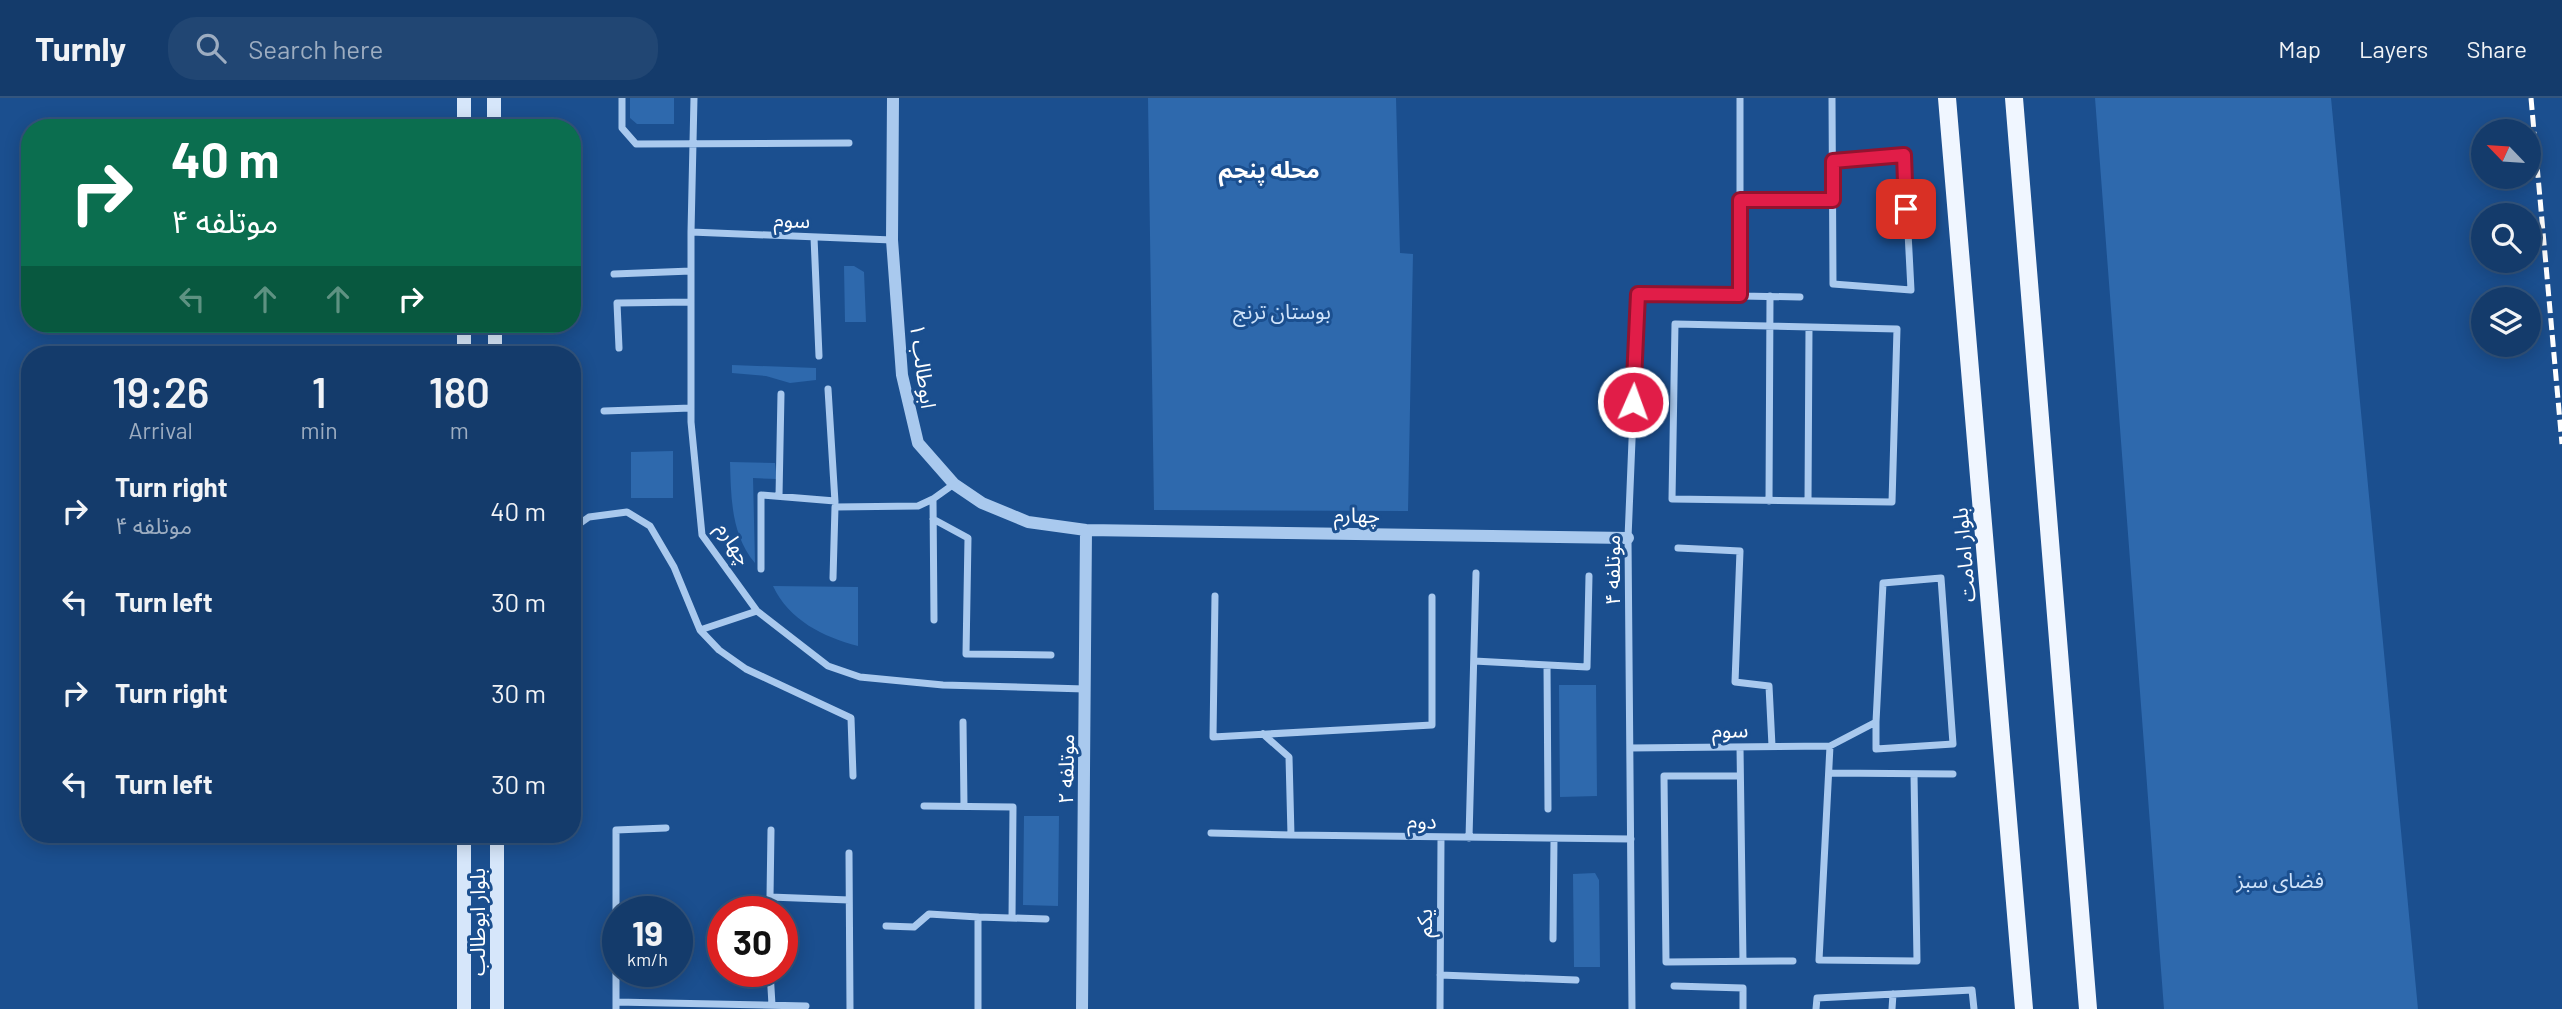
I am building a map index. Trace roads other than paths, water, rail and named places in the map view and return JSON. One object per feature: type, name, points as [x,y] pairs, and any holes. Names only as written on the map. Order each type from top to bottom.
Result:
[{"type":"main road","points":[[464,98],[464,119]]},
{"type":"main road","points":[[494,98],[494,119]]},
{"type":"main road","name":"بلوار امامت","points":[[1947,98],[2024,1009]]},
{"type":"main road","points":[[2014,98],[2088,1009]]},
{"type":"main road","name":"بلوار ابوطالب","points":[[464,843],[464,1009]]},
{"type":"main road","name":"بلوار ابوطالب","points":[[497,843],[497,1009]]},
{"type":"street","points":[[622,98],[622,128],[636,144],[849,143]]},
{"type":"street","name":"چهارم","points":[[694,98],[691,408],[702,535],[757,611],[828,666],[860,677],[943,685],[1085,689]]},
{"type":"street","name":"ابوطالب ۱","points":[[893,98],[892,240],[902,374],[918,443],[954,484],[982,503],[1028,522],[1086,530]]},
{"type":"street","points":[[1740,98],[1740,295]]},
{"type":"street","points":[[1832,98],[1833,284],[1911,290],[1904,155],[1833,161]]},
{"type":"street","points":[[1740,200],[1833,200]]},
{"type":"street","name":"سوم","points":[[691,232],[892,240]]},
{"type":"street","points":[[814,237],[819,356]]},
{"type":"street","points":[[614,274],[691,271]]},
{"type":"street","name":"موتلفه ۴","points":[[1632,1009],[1628,538],[1638,294],[1800,297]]},
{"type":"street","points":[[1769,500],[1770,296]]},
{"type":"street","points":[[619,348],[617,303],[691,302]]},
{"type":"street","points":[[1675,324],[1771,326],[1898,329],[1892,502],[1672,499],[1675,324]]},
{"type":"street","points":[[1808,501],[1809,327]]},
{"type":"street","points":[[828,388],[835,504],[833,578]]},
{"type":"street","points":[[779,496],[781,394]]},
{"type":"street","points":[[604,411],[691,408]]},
{"type":"street","points":[[761,569],[761,495],[835,504],[918,506],[954,484]]},
{"type":"street","points":[[933,499],[934,620]]},
{"type":"street","points":[[581,523],[589,517],[628,512],[650,526],[674,567],[700,631],[719,650],[746,669],[851,718],[853,776]]},
{"type":"street","points":[[933,519],[968,538],[966,654],[1051,654]]},
{"type":"street","name":"چهارم","points":[[1086,530],[1628,538]]},
{"type":"street","name":"موتلفه ۲","points":[[1082,1009],[1086,530]]},
{"type":"street","points":[[1678,548],[1740,551],[1735,682],[1769,686],[1772,746]]},
{"type":"street","points":[[1469,838],[1476,573]]},
{"type":"street","points":[[1474,661],[1587,667],[1589,576]]},
{"type":"street","points":[[1941,578],[1953,744],[1876,749],[1876,722],[1883,583],[1941,578]]},
{"type":"street","points":[[1215,596],[1213,737],[1432,725],[1432,597]]},
{"type":"street","points":[[700,631],[757,611]]},
{"type":"street","points":[[1547,665],[1548,809]]},
{"type":"street","points":[[963,722],[964,806]]},
{"type":"street","points":[[1876,722],[1830,746],[1819,960],[1917,961],[1914,774]]},
{"type":"street","points":[[1263,734],[1289,757],[1291,835]]},
{"type":"street","name":"سوم","points":[[1630,748],[1830,746]]},
{"type":"street","points":[[1740,747],[1743,961]]},
{"type":"street","points":[[1829,773],[1952,774]]},
{"type":"street","points":[[1740,776],[1664,776],[1666,962],[1793,961]]},
{"type":"street","points":[[924,806],[1013,807],[1012,918]]},
{"type":"street","points":[[666,828],[616,830],[616,1005],[806,1006]]},
{"type":"street","points":[[771,830],[770,897],[849,900]]},
{"type":"street","name":"دوم","points":[[1211,834],[1631,839]]},
{"type":"street","name":"یکم","points":[[1440,1009],[1441,838]]},
{"type":"street","points":[[1553,939],[1554,839]]},
{"type":"street","points":[[849,853],[850,1009]]},
{"type":"street","points":[[886,926],[914,927],[929,914],[1046,919]]},
{"type":"street","points":[[978,917],[978,1009]]},
{"type":"street","points":[[1440,975],[1576,980]]},
{"type":"street","points":[[1674,986],[1743,988],[1743,1009]]},
{"type":"street","points":[[770,987],[772,1005]]},
{"type":"street","points":[[1816,1009],[1817,998],[1972,990],[1974,1009]]},
{"type":"street","points":[[1892,1009],[1893,994]]},
{"type":"railway","points":[[2531,98],[2562,444]]},
{"type":"district","name":"محله پنجم","points":[[1269,169]]},
{"type":"park label","name":"بوستان ترنج","points":[[1282,310]]},
{"type":"park label","name":"فضای سبز","points":[[2280,879]]}]
